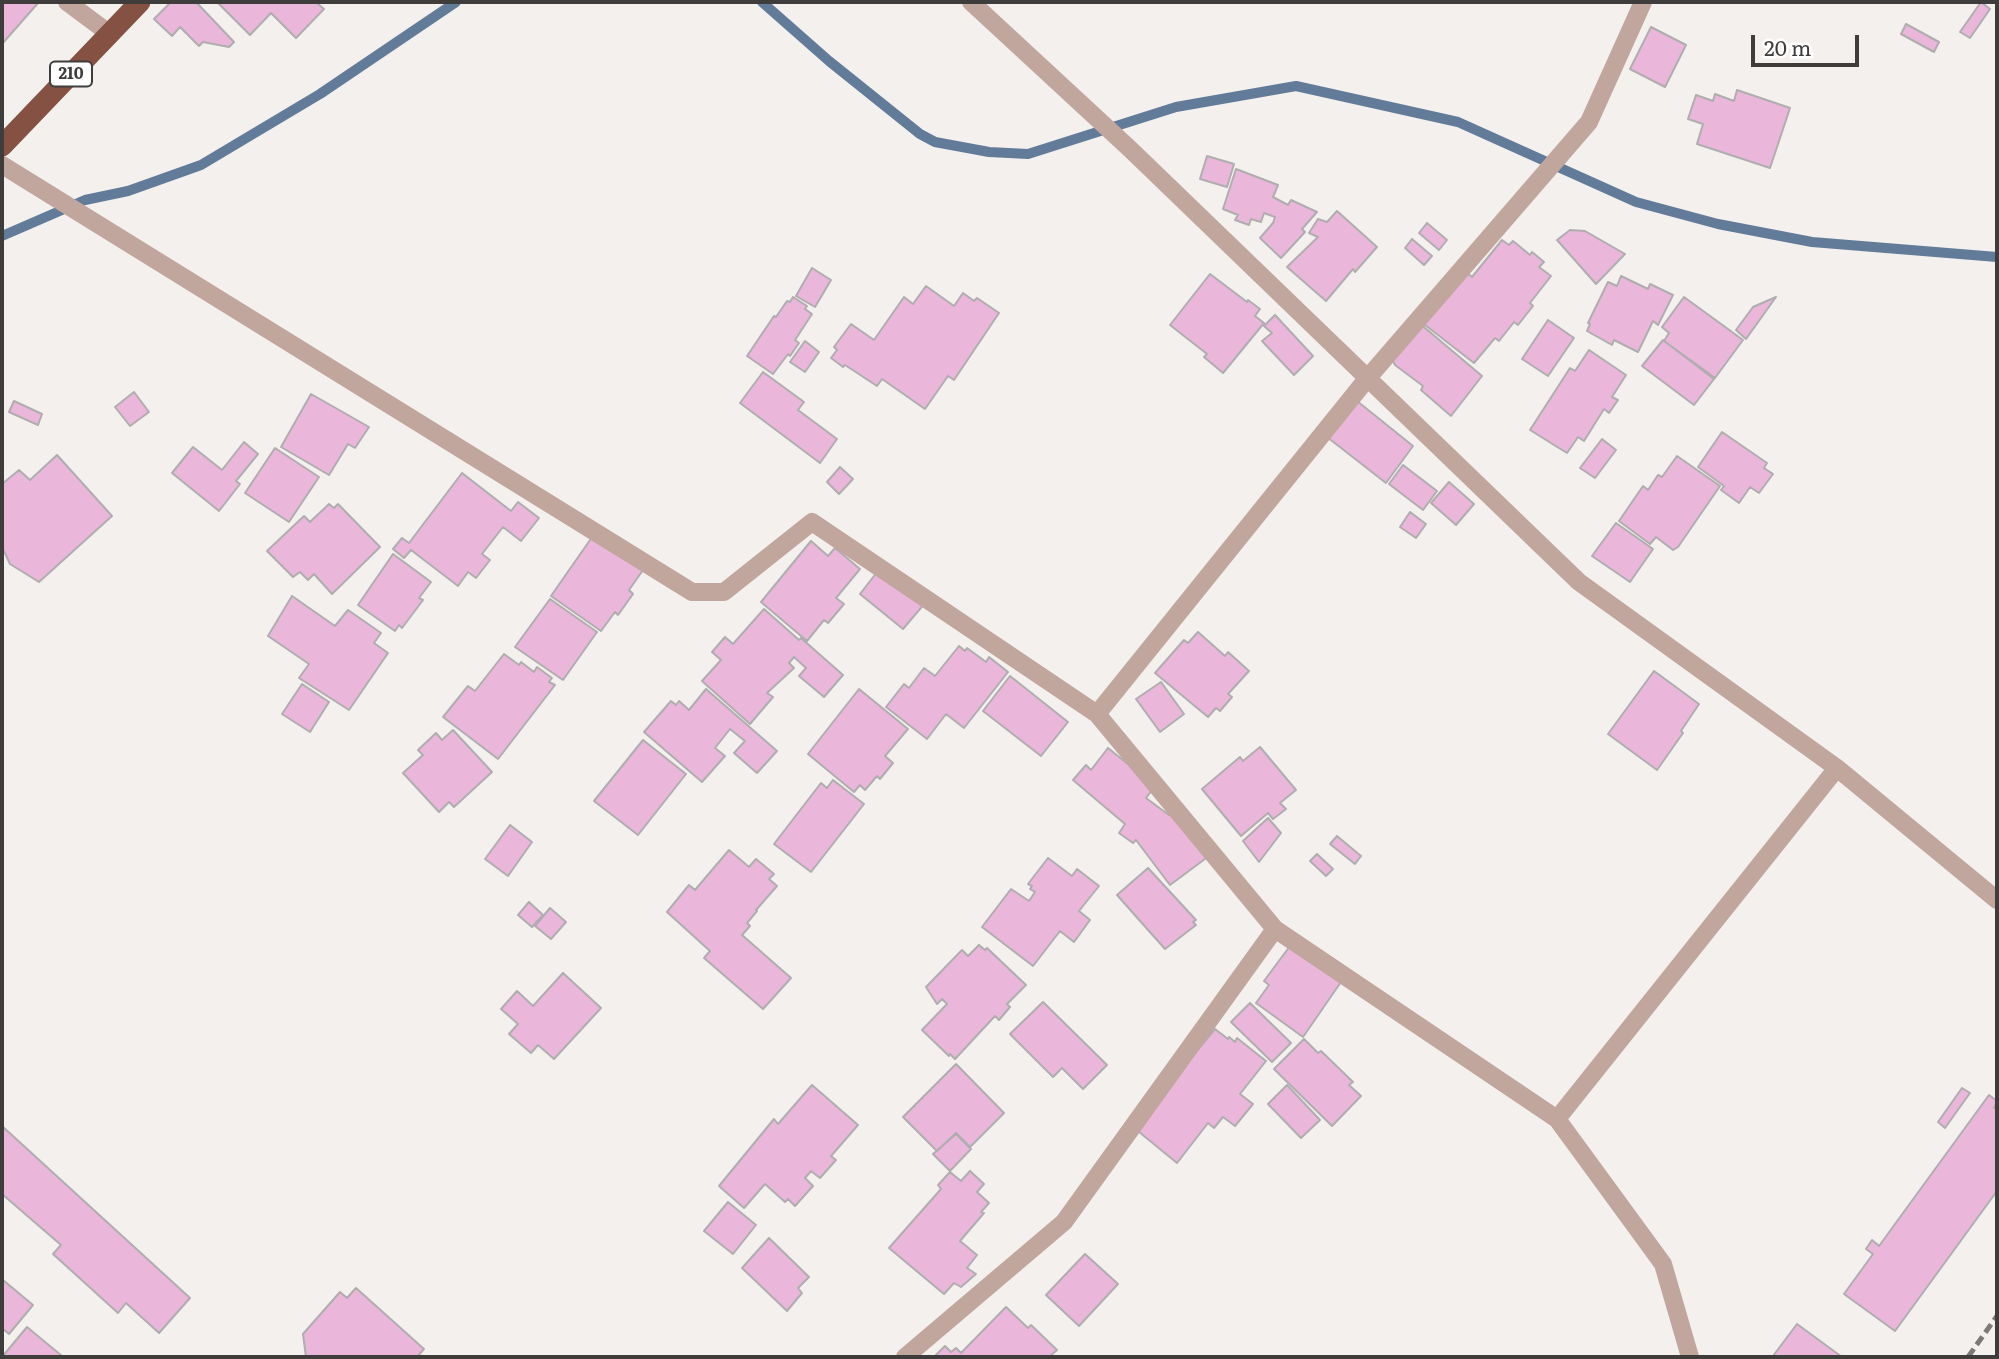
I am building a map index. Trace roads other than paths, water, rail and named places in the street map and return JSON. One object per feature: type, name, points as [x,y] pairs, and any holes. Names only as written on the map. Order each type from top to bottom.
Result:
[{"type":"highway","name":"210","points":[[2,146],[140,2]]},
{"type":"street","points":[[68,2],[110,34]]},
{"type":"street","points":[[971,2],[1130,149],[1366,380],[1579,582],[1837,768],[1997,900]]},
{"type":"street","points":[[1097,714],[1366,380],[1589,122],[1643,2]]},
{"type":"street","points":[[2,166],[692,592],[724,592],[812,522],[1097,714],[1275,929],[1557,1119],[1663,1264],[1690,1357]]},
{"type":"street","points":[[1557,1119],[1837,768]]},
{"type":"street","points":[[905,1357],[1064,1222],[1275,929]]},
{"type":"waterway","points":[[2,236],[85,200],[128,191],[201,165],[320,94],[456,2]]},
{"type":"waterway","points":[[762,2],[829,61],[920,134],[935,142],[989,152],[1028,154],[1176,107],[1296,86],[1458,122],[1636,202],[1718,224],[1812,242],[1997,257]]},
{"type":"railway","points":[[1968,1357],[1997,1316]]}]
